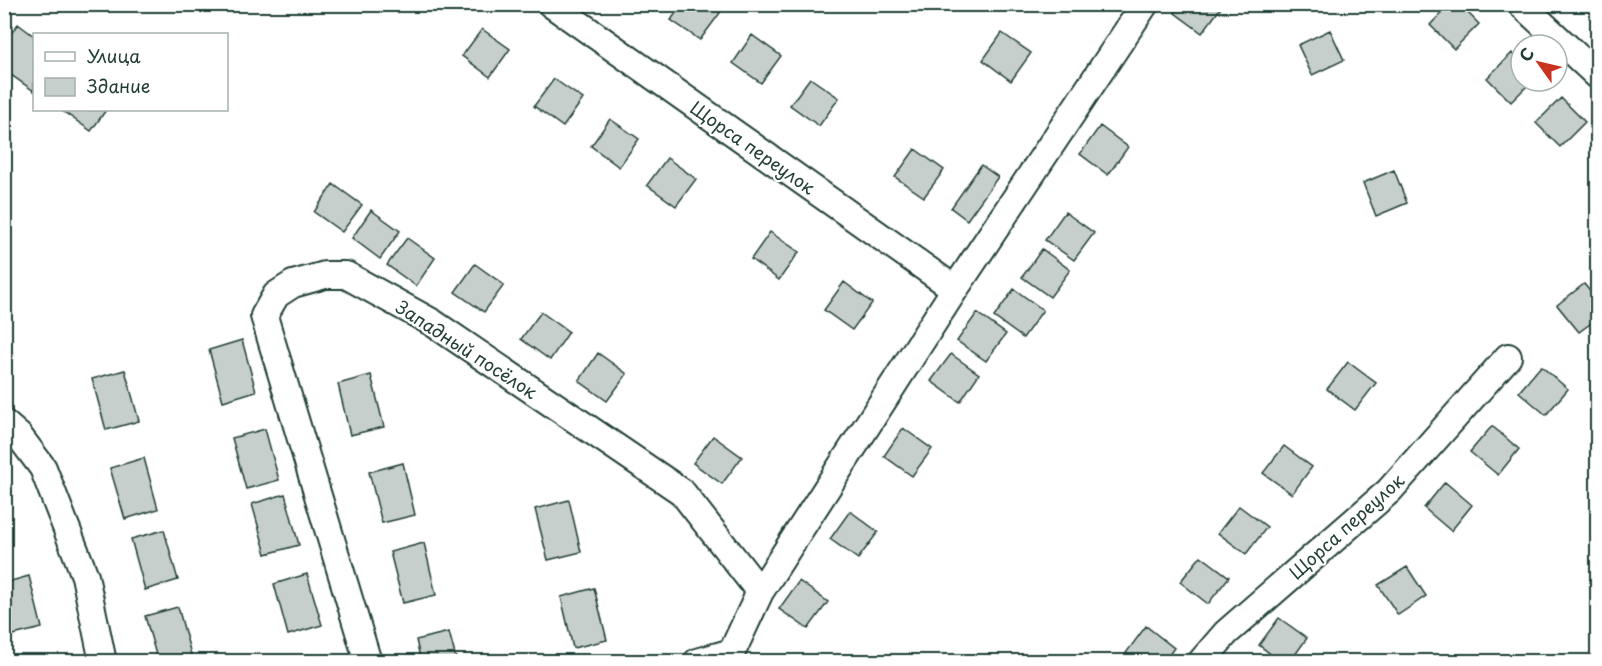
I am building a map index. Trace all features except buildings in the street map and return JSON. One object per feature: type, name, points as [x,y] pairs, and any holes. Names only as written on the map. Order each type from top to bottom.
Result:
[{"type":"street","name":"Щорса переулок","points":[[551,4],[955,289]]},
{"type":"street","points":[[697,662],[732,657],[760,592],[955,289],[1145,4]]},
{"type":"street","points":[[1521,4],[1598,76]]},
{"type":"street","name":"Западный посёлок","points":[[368,662],[264,316],[276,295],[293,284],[325,275],[345,275],[433,323],[682,492],[760,592]]},
{"type":"street","name":"Щорса переулок","points":[[1201,662],[1226,633],[1389,491],[1508,357]]},
{"type":"street","points":[[4,423],[19,436],[43,468],[85,576],[103,662]]}]
